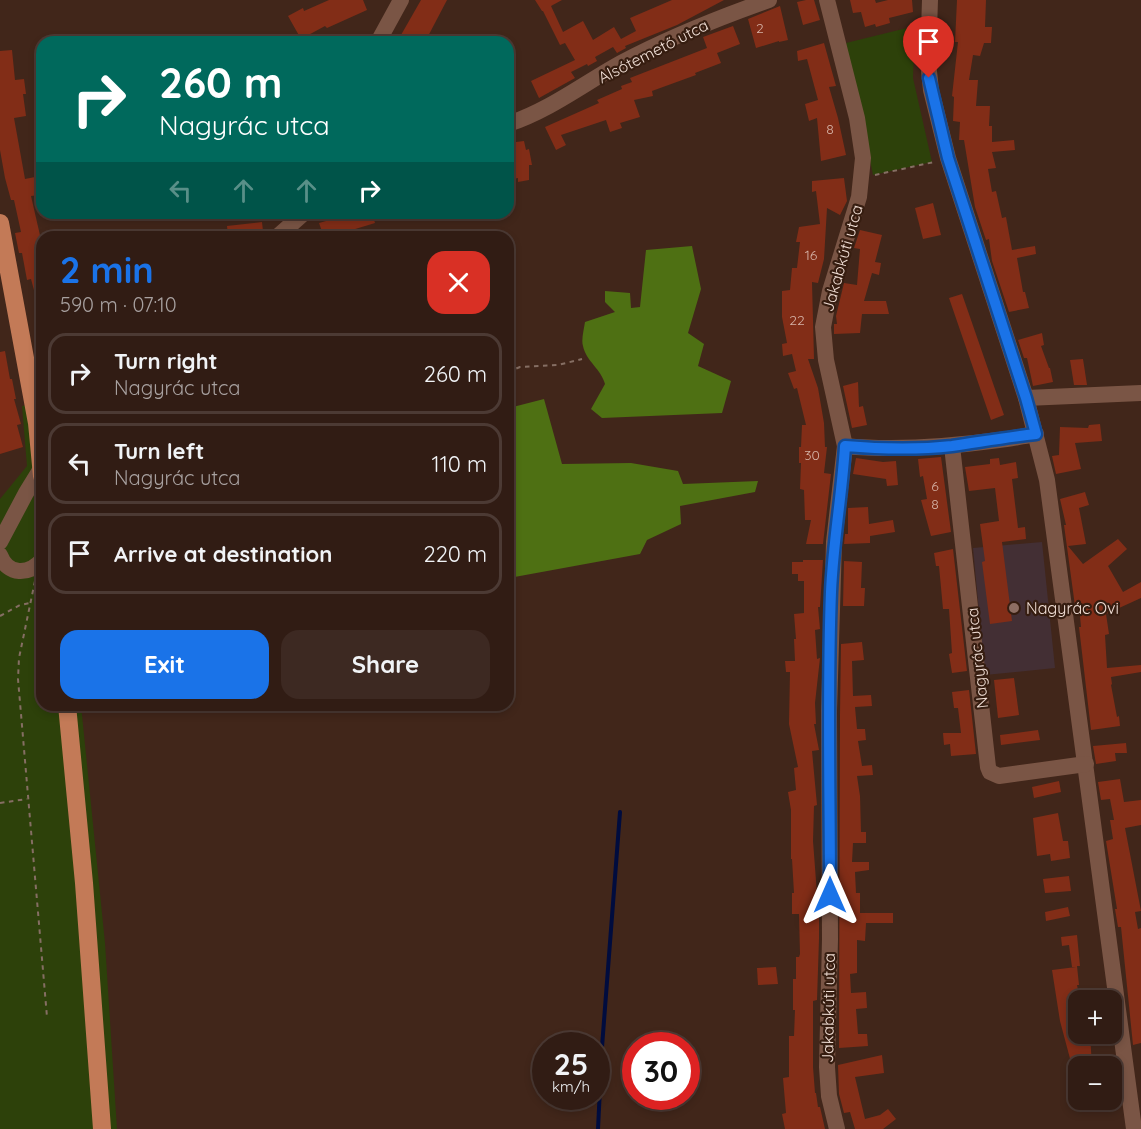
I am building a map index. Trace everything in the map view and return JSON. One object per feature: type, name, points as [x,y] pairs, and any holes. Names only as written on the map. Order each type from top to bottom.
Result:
[{"type":"main road","points":[[0,223],[36,409]]},
{"type":"main road","points":[[68,711],[81,848],[102,1129]]},
{"type":"street","points":[[381,36],[401,0]]},
{"type":"street","name":"Alsótemető utca","points":[[514,121],[558,103],[620,64],[648,50],[705,24],[769,0]]},
{"type":"street","name":"Jakabkúti utca","points":[[826,0],[861,140],[862,178],[860,197],[830,291],[823,327],[826,360],[845,446],[834,542],[829,711],[830,939],[827,1067],[829,1096],[837,1129]]},
{"type":"street","points":[[930,0],[929,78],[948,158],[1026,398],[1044,466],[1134,1129]]},
{"type":"street","points":[[284,231],[297,219]]},
{"type":"street","points":[[1026,398],[1141,393]]},
{"type":"street","points":[[845,446],[881,449],[952,446],[1036,434]]},
{"type":"street","name":"Nagyrác utca","points":[[952,446],[990,772],[999,776],[1086,764]]},
{"type":"street","points":[[0,542],[36,480]]},
{"type":"street","points":[[0,555],[6,566],[16,572],[31,569],[36,565]]},
{"type":"path","points":[[862,178],[948,158]]},
{"type":"path","points":[[514,370],[520,367],[558,366],[582,359]]},
{"type":"path","points":[[33,596],[19,658],[18,679],[47,1017]]},
{"type":"path","points":[[0,616],[20,605],[31,603]]},
{"type":"path","points":[[0,803],[28,799]]},
{"type":"shaded area","name":"Nagyrác Ovi","points":[[1042,542],[1055,668],[985,675],[973,548]]},
{"type":"green space","points":[[915,26],[913,78],[932,162],[873,175],[846,43]]},
{"type":"green space","points":[[692,246],[701,289],[688,333],[704,344],[698,366],[731,381],[722,413],[602,418],[591,409],[605,384],[583,346],[585,322],[615,312],[605,302],[605,291],[630,293],[631,308],[640,307],[646,250]]},
{"type":"green space","points":[[544,399],[562,464],[631,463],[678,471],[683,484],[758,481],[755,492],[680,506],[681,524],[647,540],[640,554],[514,577],[514,407]]},
{"type":"green space","points":[[36,404],[36,711],[82,711],[105,943],[117,1129],[0,1129],[0,499],[27,466],[22,406]]},
{"type":"building","points":[[329,0],[363,0],[367,10],[327,28],[325,26],[307,36],[299,36],[288,16],[303,8],[304,11]]},
{"type":"building","points":[[421,0],[447,0],[428,36],[400,36]]},
{"type":"building","points":[[535,0],[562,0],[551,6],[563,32],[583,21],[593,40],[614,27],[621,39],[636,31],[630,18],[672,0],[724,0],[677,25],[625,46],[626,48],[617,53],[613,47],[595,57],[597,61],[571,72],[575,78],[539,98],[531,81],[575,60],[565,43],[560,45]]},
{"type":"building","points":[[814,0],[820,20],[803,25],[797,2]]},
{"type":"building","points":[[850,0],[875,0],[876,3],[888,0],[912,0],[913,12],[889,18],[890,23],[865,27],[861,12],[853,13]]},
{"type":"building","points":[[957,0],[986,0],[985,27],[992,27],[991,43],[984,43],[980,56],[973,55],[969,80],[978,80],[976,106],[990,106],[989,126],[992,126],[992,142],[1014,140],[1015,150],[992,152],[996,168],[988,169],[992,192],[996,191],[1002,218],[1006,217],[1012,250],[1035,246],[1036,254],[1017,258],[1023,292],[1025,292],[1029,308],[1009,312],[992,261],[989,239],[986,240],[975,207],[964,140],[959,140],[960,122],[953,121],[954,97],[952,96],[958,42],[955,42]]},
{"type":"building","points":[[780,6],[788,40],[756,48],[748,19]]},
{"type":"building","points":[[733,26],[740,44],[717,53],[721,63],[652,91],[653,96],[634,100],[640,117],[620,123],[622,128],[610,132],[606,120],[561,135],[566,145],[556,150],[545,127],[599,103],[597,100],[632,82],[630,78],[707,48],[703,37]]},
{"type":"building","points":[[824,43],[836,86],[829,87],[846,155],[821,161],[817,118],[809,121],[805,104],[818,100],[807,59],[798,61],[797,51]]},
{"type":"building","points":[[12,50],[15,80],[24,79],[26,94],[23,94],[26,116],[14,118],[25,179],[35,177],[36,182],[36,195],[31,196],[39,231],[36,231],[36,298],[31,279],[27,280],[22,253],[19,253],[15,233],[21,232],[14,200],[11,200],[5,178],[0,150],[0,51]]},
{"type":"building","points":[[524,141],[526,150],[529,149],[532,165],[529,165],[529,180],[518,182],[518,178],[514,179],[514,142]]},
{"type":"building","points":[[844,178],[847,201],[840,215],[827,208],[824,259],[818,283],[812,282],[814,359],[808,359],[818,388],[824,423],[825,447],[827,447],[824,473],[831,474],[823,544],[806,544],[811,520],[805,520],[804,490],[800,489],[799,447],[801,447],[802,425],[806,425],[797,388],[794,389],[788,373],[796,371],[792,354],[783,356],[782,344],[787,343],[782,317],[782,291],[790,290],[792,268],[797,268],[800,242],[796,242],[799,227],[820,224],[816,191],[812,192],[812,181]]},
{"type":"building","points":[[933,203],[941,235],[923,239],[915,208]]},
{"type":"building","points":[[333,219],[374,219],[375,223],[352,231],[322,231],[319,223]]},
{"type":"building","points":[[262,222],[263,231],[227,231],[227,226]]},
{"type":"building","points":[[860,230],[882,235],[875,262],[881,263],[879,275],[872,273],[864,301],[886,301],[889,314],[862,314],[860,333],[834,334],[834,324],[837,324],[836,316],[844,283],[857,285],[860,249],[854,248]]},
{"type":"building","points":[[962,294],[1004,415],[991,420],[949,298]]},
{"type":"building","points":[[1042,333],[1044,345],[1041,346],[1053,382],[1033,386],[1027,358],[1024,358],[1018,340]]},
{"type":"building","points":[[5,351],[21,424],[17,425],[23,447],[0,454],[0,352]]},
{"type":"building","points":[[1083,359],[1087,385],[1074,385],[1070,360]]},
{"type":"building","points":[[858,382],[859,407],[863,406],[867,425],[852,428],[843,386]]},
{"type":"building","points":[[1100,424],[1102,441],[1075,443],[1081,469],[1056,474],[1052,456],[1059,455],[1060,427],[1088,428],[1089,425]]},
{"type":"building","points":[[941,457],[951,532],[931,536],[921,500],[927,499],[923,476],[920,477],[918,459]]},
{"type":"building","points":[[856,458],[883,462],[896,461],[898,485],[887,486],[886,479],[853,474]]},
{"type":"building","points":[[999,458],[1000,465],[1016,462],[1018,478],[1012,479],[1018,528],[1025,527],[1026,539],[1002,542],[1012,621],[990,624],[980,524],[999,521],[995,488],[969,491],[965,467],[990,464],[990,459]]},
{"type":"building","points":[[1085,492],[1089,505],[1079,508],[1086,544],[1068,546],[1083,564],[1118,539],[1127,549],[1108,566],[1123,592],[1141,582],[1141,598],[1106,614],[1109,634],[1105,635],[1107,668],[1141,665],[1141,672],[1111,677],[1120,726],[1091,730],[1079,627],[1081,627],[1079,605],[1075,606],[1064,525],[1066,525],[1060,499]]},
{"type":"building","points":[[868,507],[869,524],[893,520],[895,532],[870,536],[870,543],[844,544],[845,534],[848,534],[848,508]]},
{"type":"building","points":[[953,549],[967,671],[952,673],[949,654],[952,653],[949,609],[943,609],[939,566],[936,566],[934,553]]},
{"type":"building","points":[[803,560],[823,560],[820,607],[818,607],[820,629],[815,630],[817,659],[820,658],[815,703],[816,724],[814,724],[819,750],[812,751],[817,805],[814,806],[813,841],[817,894],[819,894],[817,1000],[813,1001],[813,1067],[815,1093],[825,1129],[785,1129],[782,1114],[786,1113],[783,1078],[789,1077],[789,1036],[794,1036],[793,979],[796,979],[796,957],[800,954],[799,914],[792,914],[792,893],[794,893],[791,810],[788,792],[796,790],[794,768],[798,767],[789,724],[790,672],[786,672],[785,661],[795,661],[794,614],[804,613],[804,581],[798,581],[798,574],[792,574],[792,562],[803,562]]},
{"type":"building","points":[[844,561],[862,562],[861,588],[865,588],[864,606],[843,606]]},
{"type":"building","points":[[862,642],[864,660],[852,661],[853,696],[871,695],[872,706],[855,707],[857,729],[865,729],[866,740],[858,741],[862,766],[872,765],[873,775],[857,776],[861,832],[866,832],[866,843],[853,843],[852,862],[869,862],[869,870],[855,872],[856,893],[860,893],[860,913],[893,913],[893,923],[866,923],[865,941],[857,940],[857,973],[850,974],[851,993],[866,992],[867,1008],[856,1009],[858,1034],[867,1034],[868,1046],[839,1048],[841,644]]},
{"type":"building","points":[[1014,678],[1019,715],[998,718],[994,680]]},
{"type":"building","points":[[969,690],[976,754],[951,756],[950,744],[944,745],[943,733],[961,733],[958,708],[954,708],[952,692]]},
{"type":"building","points":[[1038,730],[1040,740],[1001,745],[1000,735]]},
{"type":"building","points":[[1126,743],[1127,753],[1115,753],[1116,761],[1096,764],[1093,746]]},
{"type":"building","points":[[1120,779],[1124,802],[1141,800],[1141,825],[1125,828],[1141,911],[1135,912],[1138,929],[1141,928],[1141,1043],[1133,1045],[1121,927],[1118,927],[1106,841],[1113,839],[1110,820],[1114,820],[1110,799],[1101,800],[1098,782]]},
{"type":"building","points":[[1059,781],[1061,792],[1034,798],[1032,787]]},
{"type":"building","points":[[1058,813],[1063,841],[1068,841],[1070,858],[1051,861],[1050,854],[1037,856],[1033,818]]},
{"type":"building","points":[[1069,876],[1071,891],[1045,893],[1043,879]]},
{"type":"building","points":[[1068,907],[1070,916],[1046,921],[1045,912]]},
{"type":"building","points":[[1077,935],[1080,966],[1077,966],[1078,990],[1068,990],[1068,1044],[1091,1044],[1091,1056],[1069,1056],[1060,1021],[1052,970],[1076,967],[1072,967],[1069,945],[1062,946],[1061,937]]},
{"type":"building","points":[[776,967],[778,984],[758,985],[757,968]]},
{"type":"building","points":[[882,1055],[884,1073],[855,1077],[865,1119],[880,1115],[888,1109],[896,1119],[883,1129],[855,1129],[850,1112],[844,1113],[839,1094],[838,1065]]},
{"type":"waterway","points":[[598,1129],[620,812]]},
{"type":"place","name":"Nagyrác Ovi","points":[[1014,608]]},
{"type":"route","points":[[830,895],[831,593],[834,542],[845,446],[917,449],[1036,434],[948,158],[929,78]]}]
